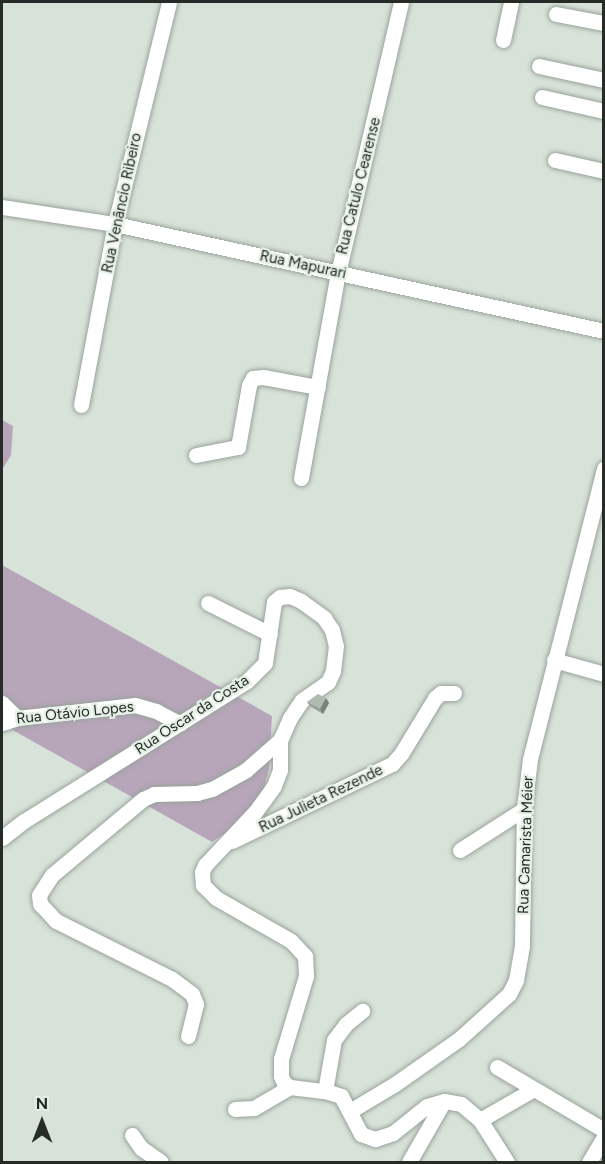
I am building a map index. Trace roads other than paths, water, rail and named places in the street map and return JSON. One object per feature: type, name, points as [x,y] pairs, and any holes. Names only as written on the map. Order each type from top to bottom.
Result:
[{"type":"street","name":"Rua Venâncio Ribeiro","points":[[81,405],[115,224],[168,2]]},
{"type":"street","name":"Rua Catulo Cearense","points":[[301,478],[338,273],[401,2]]},
{"type":"street","points":[[503,40],[511,2]]},
{"type":"street","points":[[556,14],[603,23]]},
{"type":"street","points":[[539,66],[603,80]]},
{"type":"street","points":[[542,97],[603,111]]},
{"type":"street","points":[[555,160],[603,171]]},
{"type":"street","name":"Rua Mapurari","points":[[2,207],[115,224],[603,331]]},
{"type":"street","points":[[196,455],[238,447],[249,385],[253,378],[263,377],[318,387]]},
{"type":"street","name":"Rua Camarista Méier","points":[[350,1111],[402,1079],[459,1039],[509,993],[516,980],[522,945],[524,809],[530,759],[603,468]]},
{"type":"street","name":"Rua Oscar da Costa","points":[[2,838],[24,821],[180,724],[258,671],[265,663],[274,602],[280,597],[290,596],[324,618],[332,630],[336,646],[331,678],[302,700],[290,718],[280,740],[280,770],[274,786],[255,812],[202,872],[203,885],[208,891],[291,941],[305,956],[306,976],[280,1059],[281,1076],[290,1087]]},
{"type":"street","points":[[208,603],[270,634]]},
{"type":"street","points":[[554,660],[603,674]]},
{"type":"street","name":"Rua Julieta Rezende","points":[[224,845],[392,764],[401,754],[435,698],[441,693],[454,693]]},
{"type":"street","points":[[2,703],[17,718]]},
{"type":"street","name":"Rua Otávio Lopes","points":[[2,723],[17,718],[135,705],[156,711],[180,724]]},
{"type":"street","points":[[189,1036],[196,1004],[192,994],[172,979],[56,921],[40,904],[39,895],[52,875],[143,799],[154,794],[197,793],[212,789],[246,770],[280,740]]},
{"type":"street","points":[[460,850],[524,809]]},
{"type":"street","points":[[325,1091],[334,1040],[346,1024],[362,1011]]},
{"type":"street","points":[[497,1067],[603,1130]]},
{"type":"street","points":[[235,1109],[254,1108],[290,1087],[325,1091],[341,1096],[361,1134],[375,1139],[393,1132],[427,1106],[444,1101],[462,1104],[480,1120],[507,1162]]},
{"type":"street","points":[[480,1120],[534,1089]]},
{"type":"street","points":[[409,1162],[444,1101]]},
{"type":"street","points":[[132,1135],[141,1148],[162,1162]]},
{"type":"street","points":[[589,1162],[603,1137]]}]
